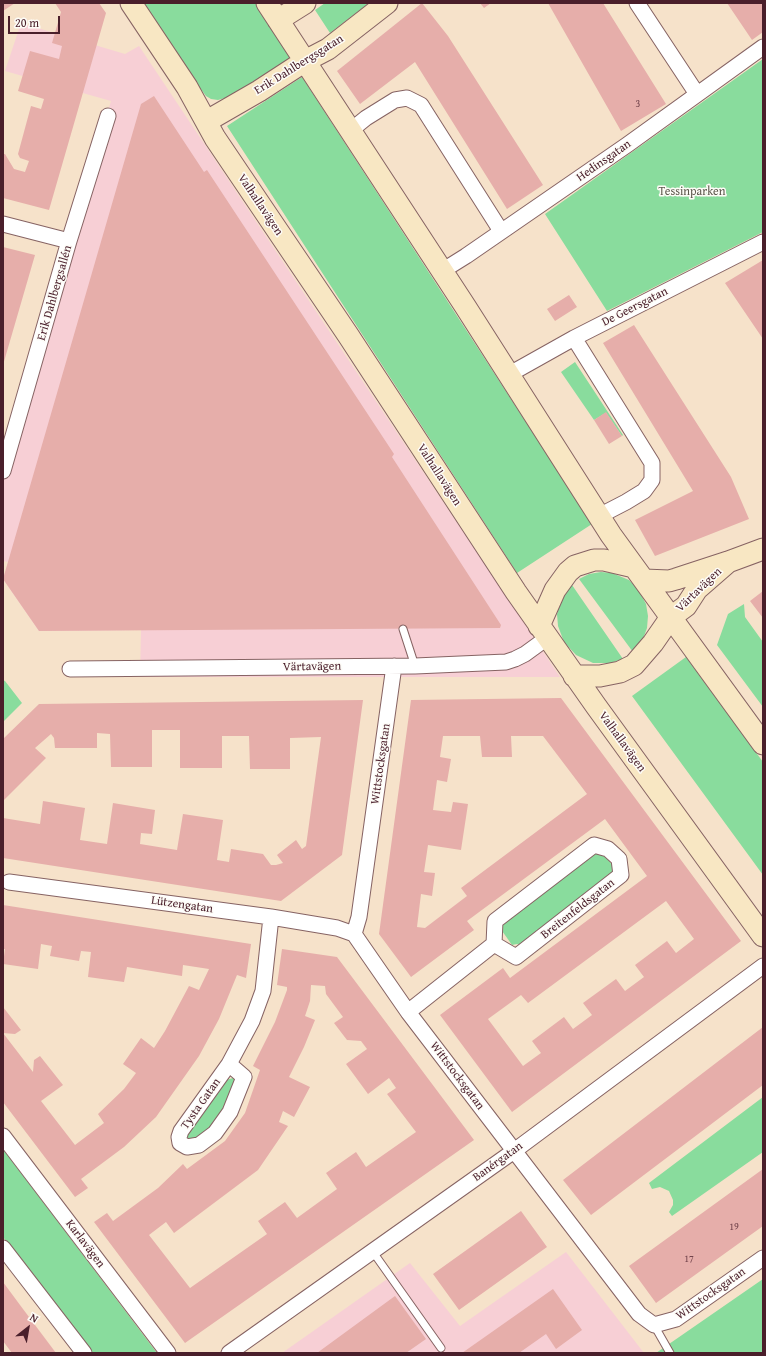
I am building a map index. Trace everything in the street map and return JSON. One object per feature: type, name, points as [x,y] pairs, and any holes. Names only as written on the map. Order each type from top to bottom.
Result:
[{"type":"main road","name":"Valhallavägen","points":[[131,3],[187,87],[215,138],[348,335],[507,580],[574,676],[761,929]]},
{"type":"main road","points":[[267,3],[442,271],[599,516],[763,744]]},
{"type":"main road","points":[[278,20],[305,3]]},
{"type":"main road","name":"Erik Dahlbergsgatan","points":[[206,121],[259,91],[305,61],[328,49],[387,3]]},
{"type":"main road","name":"Värtavägen","points":[[639,573],[669,581],[728,562],[763,548]]},
{"type":"main road","points":[[543,632],[554,590],[568,572],[575,566],[594,560],[604,560],[639,573]]},
{"type":"main road","name":"Värtavägen","points":[[671,617],[686,606],[697,589],[728,562]]},
{"type":"main road","points":[[574,676],[600,676],[620,672],[634,665],[653,643],[671,617]]},
{"type":"street","points":[[637,3],[697,94]]},
{"type":"street","name":"Hedinsgatan","points":[[442,271],[627,145],[763,47]]},
{"type":"street","points":[[350,131],[366,118],[395,100],[407,98],[421,105],[501,231]]},
{"type":"street","name":"Erik Dahlbergsallén","points":[[3,471],[69,241],[108,116]]},
{"type":"street","points":[[3,224],[69,241]]},
{"type":"street","name":"De Geersgatan","points":[[508,375],[574,338],[763,242]]},
{"type":"street","points":[[574,338],[652,463],[652,480],[644,491],[599,516]]},
{"type":"street","name":"Värtavägen","points":[[70,670],[414,666],[506,662],[525,654],[543,632]]},
{"type":"street","name":"Wittstocksgatan","points":[[394,666],[359,917],[354,934],[408,1012],[639,1314],[654,1325],[676,1319],[763,1258]]},
{"type":"street","name":"Breitenfeldsgatan","points":[[594,845],[608,849],[619,858],[621,875],[516,957],[494,944],[495,921],[594,845]]},
{"type":"street","name":"Lützengatan","points":[[8,882],[271,917],[337,928],[354,934]]},
{"type":"street","name":"Tysta Gatan","points":[[229,1064],[244,1077],[230,1112],[215,1133],[199,1145],[187,1147],[180,1143],[179,1137],[181,1131],[229,1064],[252,1021],[263,991],[271,917]]},
{"type":"street","points":[[408,1012],[494,944]]},
{"type":"street","name":"Banérgatan","points":[[229,1353],[514,1151],[763,966]]},
{"type":"street","name":"Karlavägen","points":[[3,1136],[168,1353]]},
{"type":"street","points":[[3,1248],[84,1353]]},
{"type":"lane","points":[[403,629],[414,666]]},
{"type":"lane","points":[[372,1252],[441,1348]]},
{"type":"lane","points":[[654,1325],[670,1353]]},
{"type":"shaded area","points":[[21,23],[125,54],[139,46],[560,677],[140,677],[141,630],[39,631],[3,579],[8,562],[3,561],[3,465],[111,101],[5,71]]},
{"type":"shaded area","points":[[566,1252],[644,1353],[282,1353],[410,1263],[460,1326]]},
{"type":"green space","points":[[144,3],[257,3],[292,57],[254,82],[225,98],[218,100],[211,99],[206,96],[188,72]]},
{"type":"green space","points":[[325,3],[369,3],[330,33],[315,10]]},
{"type":"green space","name":"Tessinparken","points":[[763,59],[763,232],[607,311],[545,214]]},
{"type":"green space","points":[[302,77],[592,524],[517,573],[227,126]]},
{"type":"green space","points":[[575,362],[623,435],[622,436],[606,413],[594,420],[561,372]]},
{"type":"green space","points":[[601,572],[612,573],[629,580],[638,589],[646,604],[648,616],[647,628],[643,639],[633,652],[579,579],[589,574]]},
{"type":"green space","points":[[572,585],[623,659],[610,663],[593,663],[576,655],[564,642],[558,626],[557,614],[562,597]]},
{"type":"green space","points":[[744,604],[745,617],[763,642],[763,707],[717,645],[728,614]]},
{"type":"green space","points":[[686,657],[763,762],[763,875],[632,696]]},
{"type":"green space","points":[[3,680],[22,703],[3,722]]},
{"type":"green space","points":[[594,850],[602,853],[615,868],[613,873],[522,946],[517,944],[512,945],[500,928],[502,924]]},
{"type":"green space","points":[[233,1078],[237,1082],[225,1109],[210,1130],[191,1141],[187,1139],[187,1133],[226,1080]]},
{"type":"green space","points":[[763,1097],[763,1152],[672,1216],[669,1212],[673,1205],[673,1200],[669,1191],[660,1187],[652,1189],[649,1183]]},
{"type":"green space","points":[[3,1149],[157,1353],[91,1353],[3,1237]]},
{"type":"green space","points":[[763,1279],[763,1353],[656,1353]]},
{"type":"building","points":[[3,3],[15,3],[3,11]]},
{"type":"building","points":[[55,3],[99,3],[106,13],[49,210],[3,198],[3,154],[5,154],[14,169],[25,172],[29,161],[20,158],[18,154],[31,106],[41,109],[44,99],[18,91],[30,51],[59,59],[62,46],[52,43],[61,12]]},
{"type":"building","points":[[422,3],[448,36],[543,185],[507,209],[415,62],[360,104],[337,71]]},
{"type":"building","points":[[480,3],[491,3],[484,8]]},
{"type":"building","points":[[548,3],[603,3],[666,104],[621,131]]},
{"type":"building","points":[[727,3],[763,3],[763,32],[752,40]]},
{"type":"building","points":[[154,96],[204,172],[207,170],[394,454],[392,457],[501,625],[500,628],[39,631],[3,579],[141,104]]},
{"type":"building","points":[[3,247],[35,255],[3,365]]},
{"type":"building","points":[[763,260],[763,339],[725,283]]},
{"type":"building","points":[[569,295],[577,307],[555,321],[547,309]]},
{"type":"building","points":[[634,325],[731,477],[749,519],[655,556],[635,520],[693,491],[603,343]]},
{"type":"building","points":[[606,412],[622,436],[609,444],[594,420]]},
{"type":"building","points":[[763,591],[763,618],[750,601]]},
{"type":"building","points":[[561,698],[741,941],[512,1112],[440,1015],[503,968],[510,978],[647,876],[605,819],[467,921],[474,930],[411,977],[379,934],[411,700]],"holes":[[[443,736],[480,736],[482,757],[512,757],[511,736],[543,736],[587,794],[461,888],[467,896],[425,928],[417,927],[421,894],[432,896],[435,873],[424,872],[428,845],[461,850],[468,804],[453,802],[451,812],[433,810],[437,780],[447,782],[451,759],[440,757]],[[666,901],[694,939],[676,953],[667,941],[635,965],[644,977],[625,991],[616,979],[583,1003],[592,1015],[573,1029],[564,1017],[532,1041],[541,1053],[523,1066],[488,1019],[521,995],[528,1003]]]},
{"type":"building","points":[[363,700],[342,855],[281,901],[3,858],[3,818],[40,824],[43,801],[85,808],[80,840],[107,844],[113,803],[155,810],[152,834],[141,833],[140,844],[177,850],[183,814],[223,820],[217,860],[229,862],[231,849],[263,854],[271,865],[276,865],[283,863],[277,855],[296,840],[302,849],[306,846],[321,737],[290,738],[290,769],[250,769],[249,736],[222,736],[222,768],[180,768],[180,730],[152,730],[152,767],[111,767],[110,734],[97,733],[97,748],[55,748],[54,738],[51,734],[35,748],[46,758],[3,801],[3,739],[39,704]]},
{"type":"building","points":[[3,905],[251,944],[246,978],[237,975],[219,1019],[199,1056],[156,1117],[124,1147],[81,1179],[88,1188],[75,1197],[3,1102],[3,1033],[33,1072],[34,1060],[40,1056],[63,1085],[41,1101],[75,1145],[104,1123],[98,1114],[124,1089],[136,1073],[123,1064],[141,1038],[154,1048],[165,1031],[189,986],[199,990],[209,969],[183,965],[182,976],[127,967],[124,982],[88,977],[91,952],[81,951],[79,961],[50,956],[52,946],[41,944],[38,969],[3,964],[5,949],[3,949]]},
{"type":"building","points":[[282,949],[337,957],[474,1140],[185,1343],[94,1222],[107,1213],[113,1221],[158,1188],[183,1164],[187,1169],[225,1141],[245,1113],[260,1070],[253,1066],[275,1022],[287,990],[287,987],[277,985]],"holes":[[[311,985],[325,986],[326,994],[343,1017],[334,1023],[347,1040],[361,1041],[367,1049],[346,1064],[368,1094],[389,1078],[396,1088],[387,1094],[416,1132],[366,1167],[356,1152],[326,1173],[337,1189],[297,1218],[285,1202],[258,1221],[267,1234],[190,1288],[149,1235],[166,1222],[174,1233],[258,1170],[288,1126],[279,1122],[283,1111],[294,1117],[310,1087],[289,1077],[315,1020],[305,1016],[310,1001]]]},
{"type":"building","points":[[3,1007],[21,1030],[15,1034],[3,1033]]},
{"type":"building","points":[[763,1027],[763,1085],[591,1215],[563,1180]]},
{"type":"building","points":[[763,1169],[763,1226],[656,1303],[629,1266]]},
{"type":"building","points":[[521,1211],[547,1247],[459,1310],[433,1274]]},
{"type":"building","points":[[3,1282],[56,1353],[12,1353],[3,1341]]},
{"type":"building","points":[[553,1289],[582,1330],[556,1349],[546,1334],[519,1353],[462,1353]]},
{"type":"building","points":[[395,1296],[426,1339],[406,1353],[317,1353]]}]
